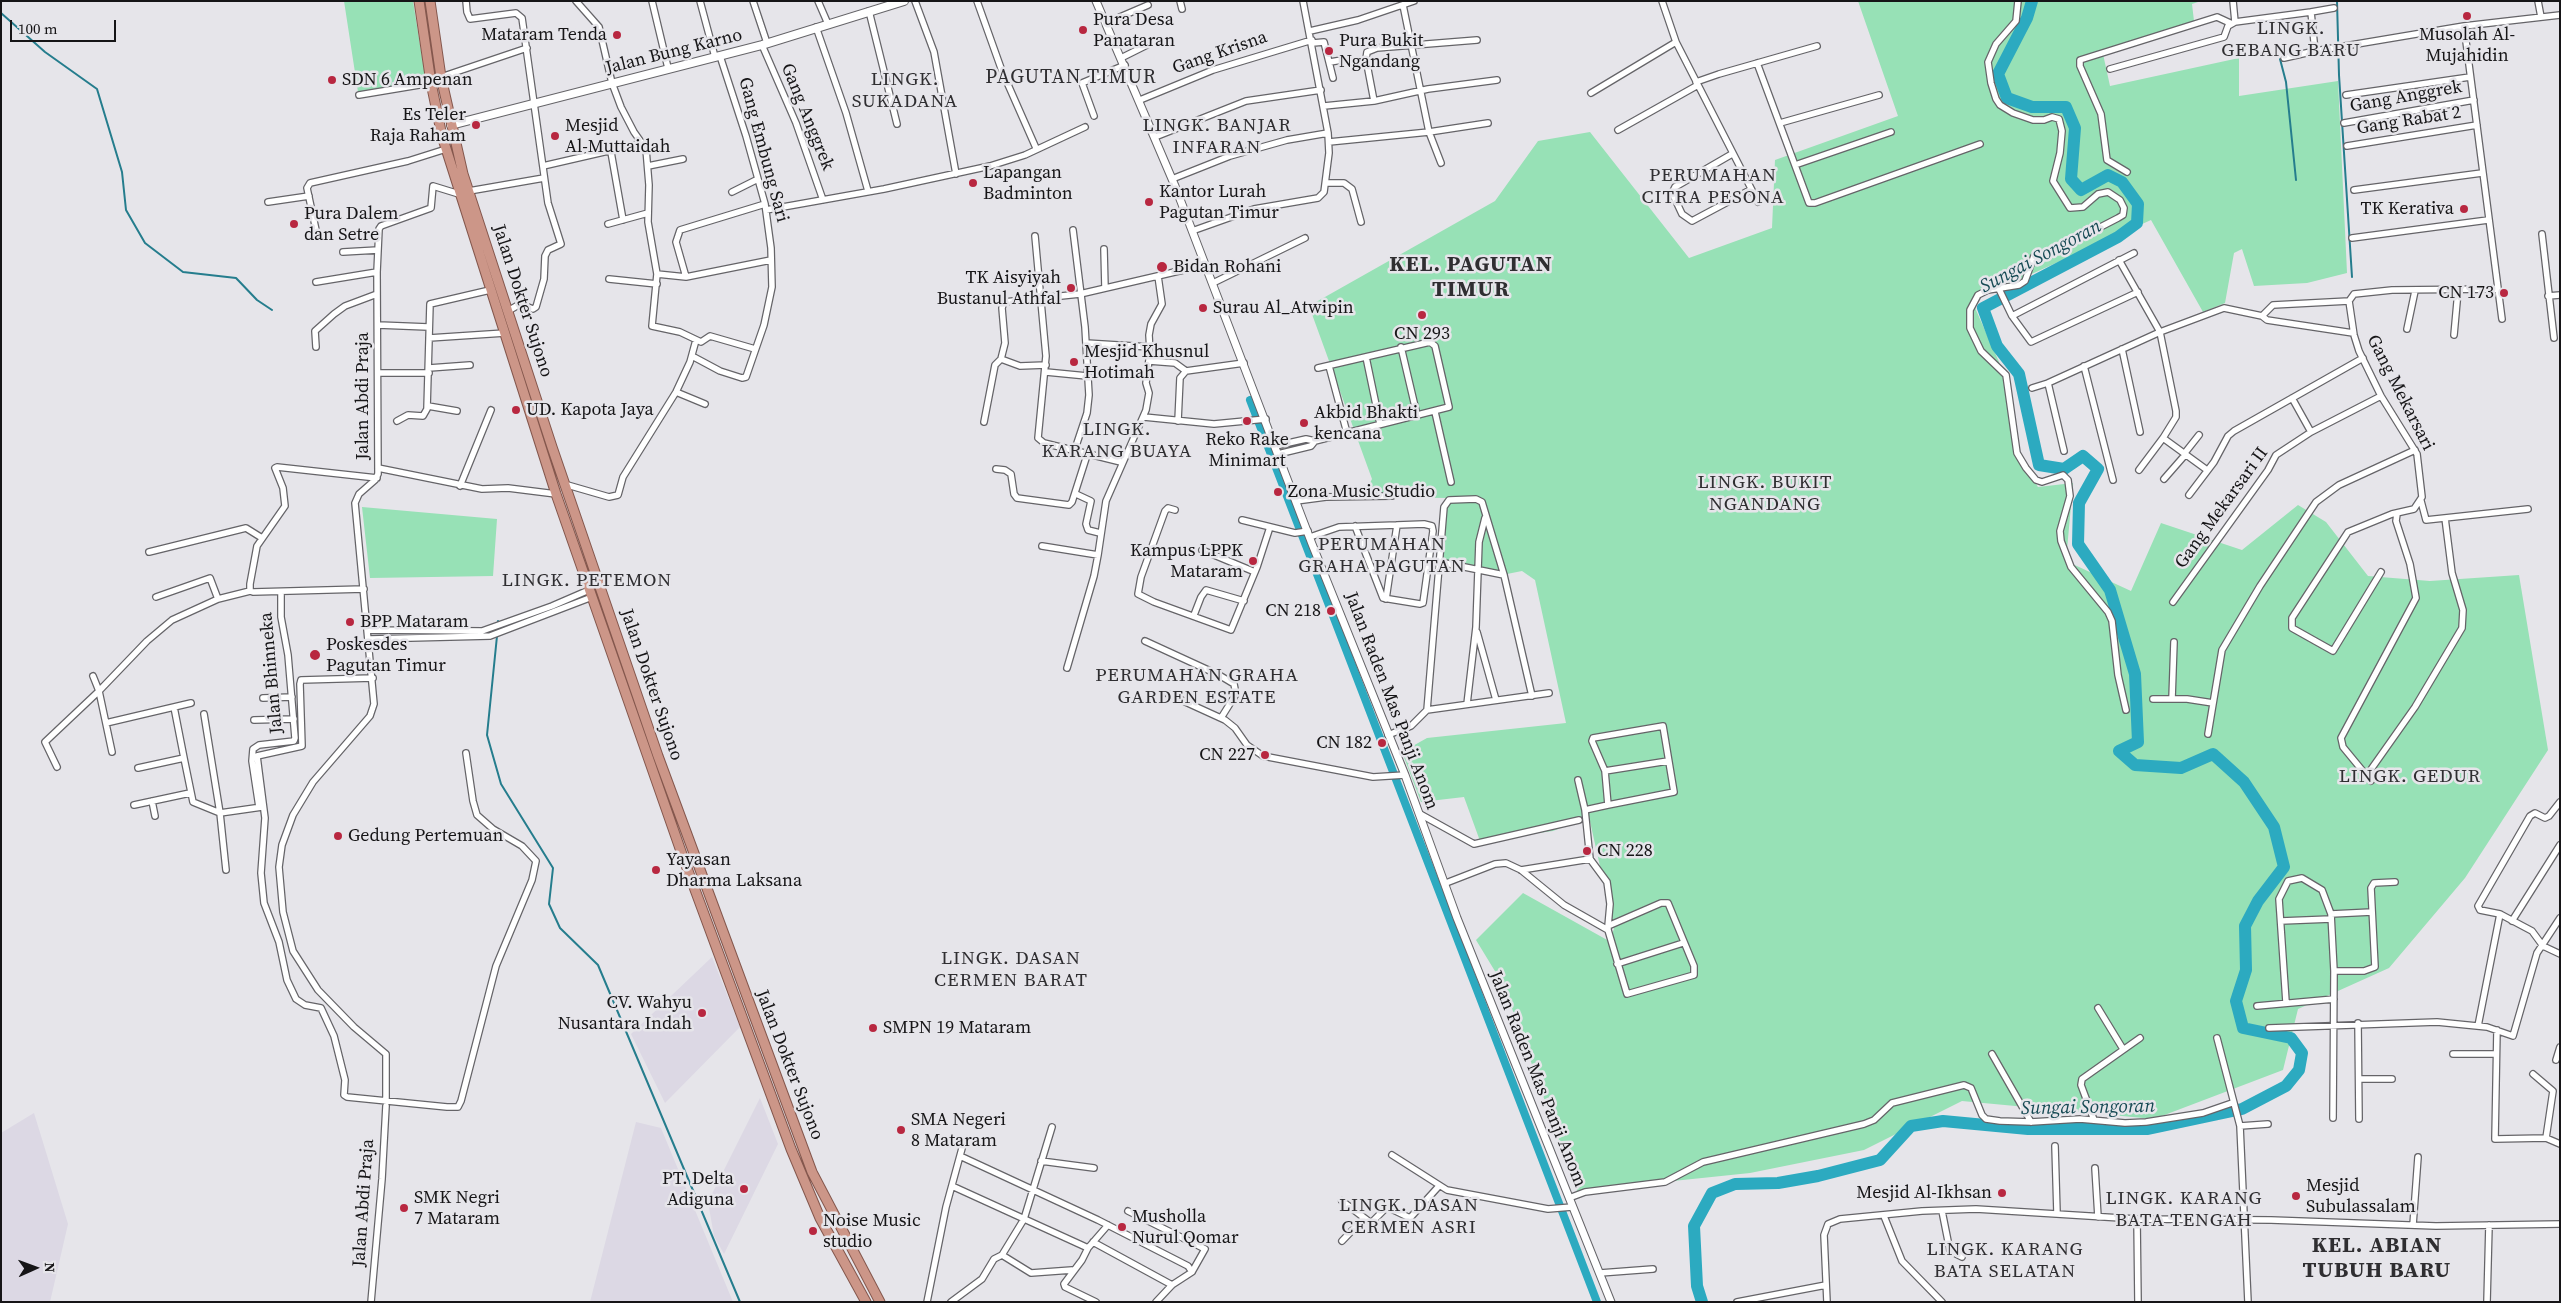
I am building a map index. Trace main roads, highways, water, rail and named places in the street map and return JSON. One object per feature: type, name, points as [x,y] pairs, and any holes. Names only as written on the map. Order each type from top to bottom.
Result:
[{"type":"highway","points":[[419,1],[431,84],[442,136],[464,193],[490,290],[556,494],[692,880],[801,1172],[820,1218],[866,1302]]},
{"type":"highway","name":"Jalan Dokter Sujono","points":[[430,1],[441,77],[464,193],[492,260],[564,484],[597,573],[701,877],[812,1172],[880,1302]]},
{"type":"highway","points":[[438,119],[451,125],[442,136]]},
{"type":"highway","points":[[585,577],[597,573]]},
{"type":"highway","points":[[692,880],[701,877]]},
{"type":"main road","name":"Jalan Bung Karno","points":[[451,125],[764,44],[904,1]]},
{"type":"waterway","name":"Sungai Songoran","points":[[1702,1302],[1697,1286],[1694,1226],[1712,1193],[1735,1184],[1778,1183],[1818,1176],[1880,1160],[1911,1126],[1943,1121],[2028,1129],[2148,1129],[2242,1109],[2286,1086],[2299,1070],[2302,1053],[2291,1038],[2243,1028],[2236,1001],[2246,970],[2245,926],[2258,901],[2284,867],[2274,827],[2244,782],[2213,754],[2181,768],[2135,765],[2119,751],[2138,742],[2135,674],[2110,590],[2078,544],[2079,503],[2098,469],[2083,456],[2064,469],[2039,465],[2019,374],[1997,346],[1983,308],[2118,237],[2137,223],[2138,204],[2122,182],[2108,175],[2081,190],[2071,179],[2075,128],[2066,107],[2032,107],[2007,98],[1998,74],[2027,18],[2032,1]]},
{"type":"waterway","points":[[2337,1],[2339,75],[2352,277]]},
{"type":"waterway","points":[[1,13],[45,52],[97,89],[122,172],[126,210],[145,243],[183,272],[236,278],[257,300],[272,310]]},
{"type":"waterway","points":[[2280,59],[2286,82],[2296,180]]},
{"type":"waterway","points":[[1250,400],[1597,1302]]},
{"type":"waterway","points":[[497,631],[498,621]]},
{"type":"waterway","points":[[497,636],[487,735],[501,784],[553,868],[549,904],[560,928],[598,965],[740,1302]]},
{"type":"place","name":"Musolah Al- Mujahidin","points":[[2467,16]]},
{"type":"place","name":"Pura Desa Panataran","points":[[1083,30]]},
{"type":"place","name":"Mataram Tenda","points":[[617,35]]},
{"type":"place","name":"Pura Bukit Ngandang","points":[[1329,51]]},
{"type":"place","name":"SDN 6 Ampenan","points":[[332,80]]},
{"type":"place","name":"Es Teler Raja Raham","points":[[476,125]]},
{"type":"place","name":"Mesjid Al-Muttaidah","points":[[555,136]]},
{"type":"place","name":"Lapangan Badminton","points":[[973,183]]},
{"type":"place","name":"Kantor Lurah Pagutan Timur","points":[[1149,202]]},
{"type":"place","name":"TK Kerativa","points":[[2464,209]]},
{"type":"place","name":"Pura Dalem dan Setre","points":[[294,224]]},
{"type":"place","name":"Bidan Rohani","points":[[1162,267]]},
{"type":"place","name":"TK Aisyiyah Bustanul Athfal","points":[[1071,288]]},
{"type":"place","name":"CN 173","points":[[2504,293]]},
{"type":"place","name":"Surau Al_Atwipin","points":[[1203,308]]},
{"type":"place","name":"CN 293","points":[[1422,315]]},
{"type":"place","name":"Mesjid Khusnul Hotimah","points":[[1074,362]]},
{"type":"place","name":"UD. Kapota Jaya","points":[[516,410]]},
{"type":"place","name":"Reko Rake Minimart","points":[[1247,421]]},
{"type":"place","name":"Akbid Bhakti kencana","points":[[1304,423]]},
{"type":"place","name":"Zona Music Studio","points":[[1278,492]]},
{"type":"place","name":"Kampus LPPK Mataram","points":[[1253,561]]},
{"type":"place","name":"CN 218","points":[[1331,611]]},
{"type":"place","name":"BPP Mataram","points":[[350,622]]},
{"type":"place","name":"Poskesdes Pagutan Timur","points":[[315,655]]},
{"type":"place","name":"CN 182","points":[[1382,743]]},
{"type":"place","name":"CN 227","points":[[1265,755]]},
{"type":"place","name":"Gedung Pertemuan","points":[[338,836]]},
{"type":"place","name":"CN 228","points":[[1587,851]]},
{"type":"place","name":"Yayasan Dharma Laksana","points":[[656,870]]},
{"type":"place","name":"CV. Wahyu Nusantara Indah","points":[[702,1013]]},
{"type":"place","name":"SMPN 19 Mataram","points":[[873,1028]]},
{"type":"place","name":"SMA Negeri 8 Mataram","points":[[901,1130]]},
{"type":"place","name":"PT. Delta Adiguna","points":[[744,1189]]},
{"type":"place","name":"Mesjid Al-Ikhsan","points":[[2002,1193]]},
{"type":"place","name":"Mesjid Subulassalam","points":[[2296,1196]]},
{"type":"place","name":"SMK Negri 7 Mataram","points":[[404,1208]]},
{"type":"place","name":"Musholla Nurul Qomar","points":[[1122,1227]]},
{"type":"place","name":"Noise Music studio","points":[[813,1231]]},
{"type":"district","name":"LINGK. GEBANG BARU","points":[[2291,40]]},
{"type":"district","name":"PAGUTAN TIMUR","points":[[1071,78]]},
{"type":"district","name":"LINGK. SUKADANA","points":[[905,91]]},
{"type":"district","name":"LINGK. BANJAR INFARAN","points":[[1217,137]]},
{"type":"district","name":"PERUMAHAN CITRA PESONA","points":[[1713,187]]},
{"type":"district","name":"KEL. PAGUTAN TIMUR","points":[[1471,278]]},
{"type":"district","name":"LINGK. KARANG BUAYA","points":[[1117,441]]},
{"type":"district","name":"LINGK. BUKIT NGANDANG","points":[[1765,494]]},
{"type":"district","name":"PERUMAHAN GRAHA PAGUTAN","points":[[1382,556]]},
{"type":"district","name":"LINGK. PETEMON","points":[[587,581]]},
{"type":"district","name":"PERUMAHAN GRAHA GARDEN ESTATE","points":[[1197,687]]},
{"type":"district","name":"LINGK. GEDUR","points":[[2410,777]]},
{"type":"district","name":"LINGK. DASAN CERMEN BARAT","points":[[1011,970]]},
{"type":"district","name":"LINGK. KARANG BATA TENGAH","points":[[2184,1210]]},
{"type":"district","name":"LINGK. DASAN CERMEN ASRI","points":[[1409,1217]]},
{"type":"district","name":"KEL. ABIAN TUBUH BARU","points":[[2377,1258]]},
{"type":"district","name":"LINGK. KARANG BATA SELATAN","points":[[2005,1261]]}]
